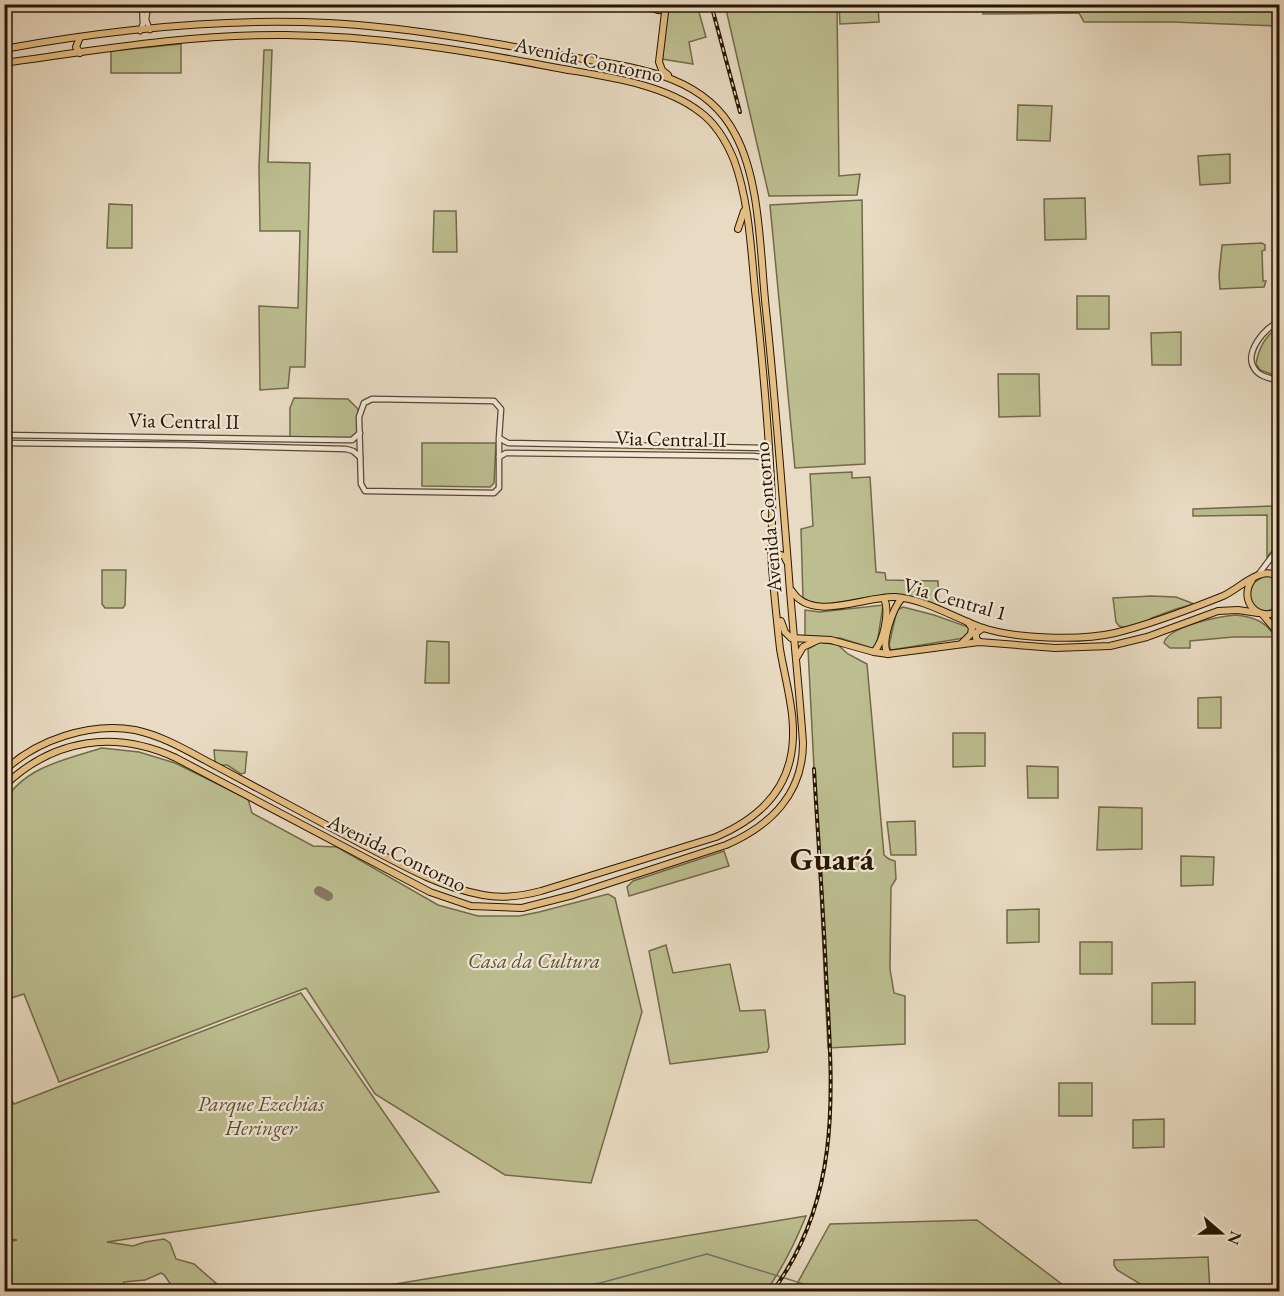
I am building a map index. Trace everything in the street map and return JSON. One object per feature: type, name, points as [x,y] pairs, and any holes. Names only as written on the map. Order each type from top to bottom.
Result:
[{"type":"main road","points":[[650,72],[654,68],[661,7]]},
{"type":"main road","points":[[661,7],[659,62],[662,70],[673,79]]},
{"type":"main road","name":"Avenida Contorno","points":[[4,49],[80,38],[216,24],[327,23],[423,32],[518,47],[650,72],[694,89],[719,111],[735,132],[753,191],[771,352],[804,743],[802,762],[795,783],[781,807],[755,831],[718,847],[573,895],[512,909],[462,904],[411,884],[176,758],[148,746],[104,742],[78,745],[54,753],[26,768],[4,786]]},
{"type":"main road","points":[[212,38],[217,33],[216,24]]},
{"type":"main road","points":[[406,43],[408,35],[423,32]]},
{"type":"main road","name":"Avenida Contorno","points":[[4,63],[137,44],[212,38],[284,35],[357,38],[511,59],[583,73],[662,91],[681,99],[703,113],[730,150],[742,188],[745,207],[761,352],[773,524],[772,564],[793,739],[791,758],[784,779],[774,796],[749,820],[716,837],[542,891],[513,897],[483,895],[456,888],[418,873],[179,746],[135,730],[79,733],[41,745],[4,771]]},
{"type":"main road","points":[[80,38],[76,47],[80,53]]},
{"type":"main road","points":[[511,59],[518,47]]},
{"type":"main road","points":[[703,113],[710,108],[719,111]]},
{"type":"main road","points":[[738,229],[745,207]]},
{"type":"main road","points":[[757,313],[762,316],[766,312]]},
{"type":"main road","points":[[761,352],[766,357],[771,352]]},
{"type":"main road","points":[[762,367],[768,363],[772,364]]},
{"type":"main road","points":[[768,448],[781,464]]},
{"type":"main road","points":[[772,564],[778,554],[783,556],[788,566]]},
{"type":"main road","points":[[1258,575],[1266,573],[1280,577]]},
{"type":"main road","name":"Via Central 1","points":[[790,588],[799,600],[817,606],[902,598],[983,628],[1069,637],[1104,635],[1136,627],[1224,595],[1258,575]]},
{"type":"main road","points":[[1252,580],[1246,591],[1246,598],[1252,609],[1280,635]]},
{"type":"main road","points":[[775,592],[783,628],[788,637],[794,639]]},
{"type":"main road","points":[[874,652],[880,642],[887,609],[884,598]]},
{"type":"main road","points":[[888,654],[885,646],[894,608],[902,598]]},
{"type":"main road","name":"Via Central 1","points":[[794,639],[822,639],[888,654],[979,642],[1076,648],[1110,646],[1147,637],[1218,612],[1238,610],[1260,614]]},
{"type":"main road","points":[[1260,614],[1270,615],[1280,610]]},
{"type":"main road","points":[[962,643],[971,634],[972,628],[968,622]]},
{"type":"main road","points":[[1136,627],[1139,634],[1136,639]]},
{"type":"main road","points":[[979,642],[975,636],[983,628]]},
{"type":"main road","points":[[796,659],[803,647],[822,639]]},
{"type":"main road","points":[[104,742],[100,736],[105,730]]},
{"type":"main road","points":[[148,746],[152,740],[150,735]]},
{"type":"main road","points":[[791,758],[797,756],[802,762]]},
{"type":"main road","points":[[210,776],[210,768],[216,766]]},
{"type":"main road","points":[[774,796],[776,803],[781,807]]},
{"type":"main road","points":[[279,814],[284,811],[285,803]]},
{"type":"main road","points":[[716,837],[721,842],[718,847]]},
{"type":"main road","points":[[411,884],[412,876],[418,873]]},
{"type":"main road","points":[[497,908],[501,902],[499,897]]},
{"type":"main road","points":[[512,909],[510,904],[513,897]]},
{"type":"street","points":[[140,31],[143,24],[142,4]]},
{"type":"street","points":[[148,4],[146,20],[150,30]]},
{"type":"street","points":[[1280,322],[1269,327],[1262,335],[1251,360],[1252,366],[1260,375],[1280,381]]},
{"type":"street","points":[[369,400],[494,401],[501,409],[499,438],[499,488],[491,494],[365,491],[360,478],[360,411],[364,403],[369,400]]},
{"type":"street","name":"Via Central II","points":[[7,435],[352,440],[360,433]]},
{"type":"street","points":[[7,435],[7,443]]},
{"type":"street","points":[[169,444],[170,438]]},
{"type":"street","name":"Via Central II","points":[[499,438],[505,443],[530,444],[768,448]]},
{"type":"street","name":"Via Central II","points":[[7,443],[169,444],[349,450],[360,457]]},
{"type":"street","points":[[530,444],[530,453]]},
{"type":"street","points":[[680,446],[680,455]]},
{"type":"street","points":[[734,447],[734,456]]},
{"type":"street","name":"Via Central II","points":[[499,457],[506,453],[759,456],[769,464]]},
{"type":"street","points":[[1258,575],[1280,546]]},
{"type":"green space","points":[[634,5],[697,5],[706,37],[689,42],[693,64],[662,59],[667,15],[633,8]]},
{"type":"green space","points":[[725,5],[837,5],[839,176],[860,174],[857,195],[769,196]]},
{"type":"green space","points":[[839,5],[878,5],[879,22],[840,24]]},
{"type":"green space","points":[[982,5],[1279,6],[1279,26],[1172,22],[1084,22],[1079,13],[983,14]]},
{"type":"green space","points":[[181,44],[181,73],[111,73],[111,51]]},
{"type":"green space","points":[[264,50],[272,50],[268,162],[310,163],[305,367],[290,367],[288,388],[260,390],[259,306],[298,308],[300,231],[260,231],[259,167]]},
{"type":"green space","points":[[1018,105],[1052,106],[1050,141],[1017,140]]},
{"type":"green space","points":[[1230,154],[1230,183],[1200,185],[1198,156]]},
{"type":"green space","points":[[1085,198],[1086,239],[1045,240],[1044,199]]},
{"type":"green space","points":[[862,200],[865,464],[795,468],[770,205]]},
{"type":"green space","points":[[109,204],[132,205],[132,248],[107,248]]},
{"type":"green space","points":[[434,211],[456,211],[457,252],[433,252]]},
{"type":"green space","points":[[1262,243],[1265,245],[1265,250],[1262,251],[1263,281],[1266,281],[1264,287],[1220,289],[1222,245]]},
{"type":"green space","points":[[1077,296],[1109,296],[1109,329],[1077,329]]},
{"type":"green space","points":[[1280,328],[1279,377],[1260,370],[1256,364],[1263,343],[1274,330]]},
{"type":"green space","points":[[1181,332],[1181,365],[1152,365],[1151,333]]},
{"type":"green space","points":[[998,374],[1039,374],[1040,416],[999,417]]},
{"type":"green space","points":[[294,398],[348,399],[358,409],[358,434],[351,441],[290,439],[290,408]]},
{"type":"green space","points":[[422,443],[496,443],[494,483],[490,487],[422,486]]},
{"type":"green space","points":[[852,472],[852,478],[870,477],[876,572],[885,573],[886,580],[938,581],[939,609],[915,597],[875,596],[822,605],[803,599],[801,529],[813,526],[810,474]]},
{"type":"green space","points":[[1279,500],[1279,543],[1267,557],[1267,515],[1193,516],[1193,509],[1275,506]]},
{"type":"green space","points":[[102,570],[126,570],[123,608],[105,608],[102,604]]},
{"type":"green space","points":[[1264,576],[1270,576],[1279,581],[1279,607],[1264,612],[1255,608],[1249,596],[1253,583]]},
{"type":"green space","points":[[1176,597],[1194,604],[1152,618],[1143,624],[1126,628],[1119,626],[1116,622],[1113,598]]},
{"type":"green space","points":[[883,605],[877,644],[872,648],[840,638],[805,636],[805,610],[820,612]]},
{"type":"green space","points":[[903,607],[934,615],[968,627],[970,630],[964,638],[891,650],[889,645],[897,610]]},
{"type":"green space","points":[[1236,615],[1258,621],[1268,627],[1275,637],[1233,637],[1190,641],[1190,648],[1170,648],[1164,643],[1167,637],[1184,627]]},
{"type":"green space","points":[[427,641],[449,642],[449,683],[425,683]]},
{"type":"green space","points":[[820,642],[838,645],[848,654],[867,664],[884,855],[895,861],[896,879],[891,887],[890,969],[894,993],[905,996],[905,1044],[828,1048],[808,649]]},
{"type":"green space","points":[[1221,697],[1221,728],[1198,728],[1198,698]]},
{"type":"green space","points":[[953,733],[985,733],[985,766],[953,767]]},
{"type":"green space","name":"Casa da Cultura","points":[[102,748],[139,752],[175,763],[248,799],[252,813],[313,846],[337,847],[438,905],[478,916],[519,916],[608,894],[615,898],[642,1012],[591,1183],[505,1175],[375,1094],[306,988],[59,1082],[24,994],[5,1000],[5,801],[13,789],[35,772]]},
{"type":"green space","points":[[214,750],[247,752],[245,773],[241,774],[227,765],[215,762]]},
{"type":"green space","points":[[1027,766],[1058,767],[1058,798],[1028,798]]},
{"type":"green space","points":[[1099,807],[1142,808],[1142,849],[1097,850]]},
{"type":"green space","points":[[915,821],[916,855],[891,855],[887,822]]},
{"type":"green space","points":[[724,851],[729,866],[629,896],[627,887],[633,881]]},
{"type":"green space","points":[[1181,856],[1214,857],[1213,885],[1181,886]]},
{"type":"green space","points":[[1039,909],[1039,942],[1007,943],[1007,910]]},
{"type":"green space","points":[[1080,942],[1112,942],[1112,974],[1080,974]]},
{"type":"green space","points":[[666,945],[673,973],[730,964],[740,1011],[765,1010],[769,1047],[767,1052],[670,1064],[649,951]]},
{"type":"green space","points":[[1195,982],[1195,1024],[1152,1024],[1152,983]]},
{"type":"green space","name":"Parque Ezechias Heringer","points":[[301,993],[439,1192],[107,1242],[133,1246],[164,1239],[170,1243],[176,1259],[194,1264],[217,1284],[220,1291],[179,1290],[161,1273],[145,1280],[124,1282],[118,1291],[15,1291],[5,1275],[5,1243],[17,1240],[5,1238],[5,1091],[14,1104]]},
{"type":"green space","points":[[1059,1083],[1092,1083],[1092,1116],[1059,1116]]},
{"type":"green space","points":[[1164,1119],[1164,1147],[1133,1148],[1133,1120]]},
{"type":"green space","points":[[806,1216],[788,1255],[766,1291],[353,1291]]},
{"type":"green space","points":[[977,1220],[1071,1291],[793,1291],[830,1224]]},
{"type":"green space","points":[[1208,1257],[1210,1291],[1152,1291],[1117,1270],[1114,1265],[1114,1260]]},
{"type":"waterway","points":[[538,1292],[600,1283],[707,1254],[810,1286],[817,1292]]},
{"type":"taxiway","points":[[319,891],[328,896]]},
{"type":"railway","points":[[711,4],[740,112]]},
{"type":"railway","points":[[772,1292],[795,1255],[812,1217],[822,1178],[828,1139],[831,1098],[830,1057],[814,769]]},
{"type":"district","name":"Guará","points":[[832,858]]}]
